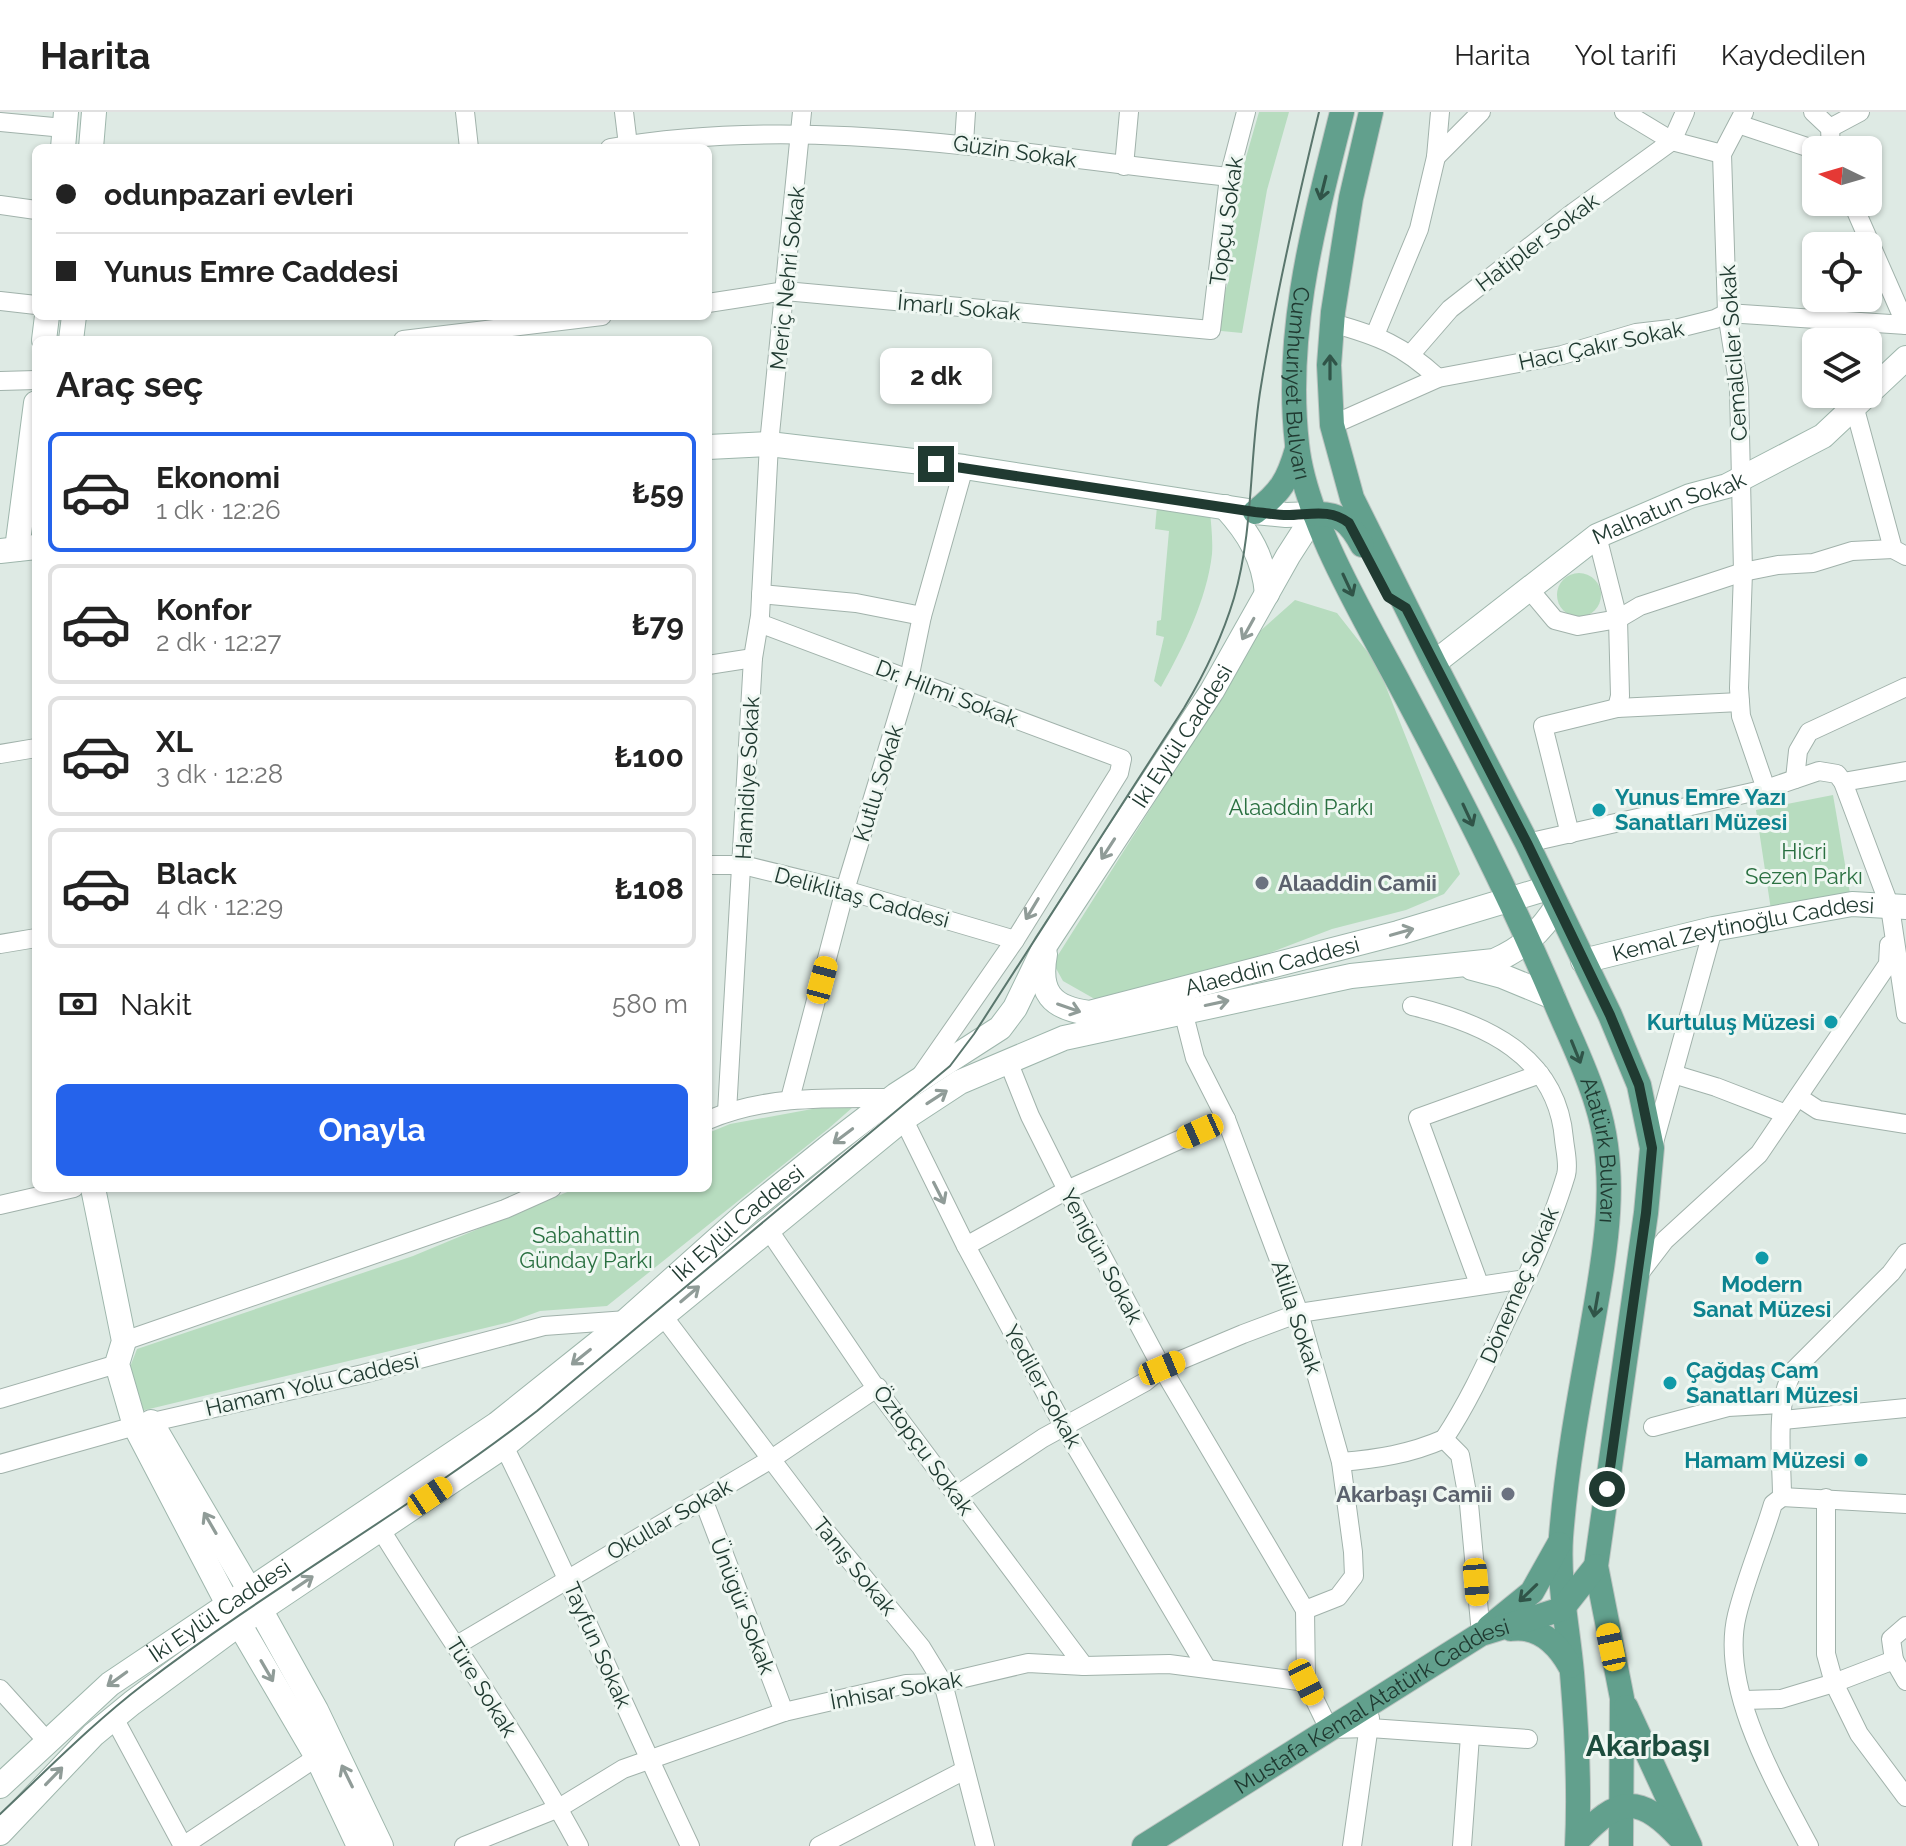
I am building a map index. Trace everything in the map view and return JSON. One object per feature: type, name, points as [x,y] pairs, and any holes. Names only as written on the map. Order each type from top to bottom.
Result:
[{"type":"main road","points":[[91,144],[94,112]]},
{"type":"main road","name":"Cumhuriyet Bulvarı","points":[[1322,514],[1297,449],[1292,387],[1298,302],[1342,112]]},
{"type":"main road","name":"Cumhuriyet Bulvarı","points":[[1352,498],[1332,425],[1329,365],[1332,323],[1351,198],[1371,112]]},
{"type":"main road","name":"Malhatun Sokak","points":[[1434,663],[1597,536],[1690,496],[1727,486],[1823,436],[1906,358]]},
{"type":"main road","points":[[18,549],[32,435]]},
{"type":"main road","points":[[712,447],[769,444],[964,467],[1255,512],[1341,517],[1349,523],[1388,597],[1406,608]]},
{"type":"main road","points":[[1255,512],[1277,495],[1289,475],[1297,449]]},
{"type":"main road","points":[[1322,514],[1352,498]]},
{"type":"main road","name":"Atatürk Bulvarı","points":[[1352,498],[1527,843],[1583,961],[1639,1085],[1652,1148],[1596,1566],[1622,1698],[1612,1811]]},
{"type":"main road","points":[[1225,507],[1261,557],[1267,594]]},
{"type":"main road","name":"Atatürk Bulvarı","points":[[1322,514],[1358,605],[1457,792],[1530,942],[1598,1105],[1610,1170],[1602,1266],[1561,1540],[1562,1609],[1571,1668],[1580,1781],[1578,1843]]},
{"type":"main road","name":"İki Eylül Caddesi","points":[[0,1786],[110,1684],[381,1530],[504,1446],[768,1229],[897,1109],[917,1082],[1000,1028],[1015,1008],[1046,944],[1212,691],[1267,594],[1322,514]]},
{"type":"main road","points":[[1530,942],[1543,928],[1553,897]]},
{"type":"main road","name":"Alaeddin Caddesi","points":[[1046,944],[1042,968],[1044,987],[1054,1003],[1072,1011],[1089,1013],[1398,933],[1509,900],[1553,897]]},
{"type":"main road","name":"Kemal Zeytinoğlu Caddesi","points":[[1583,961],[1713,929],[1852,904],[1898,907]]},
{"type":"main road","name":"Alaeddin Caddesi","points":[[1008,1061],[1064,1038],[1351,976],[1494,961],[1530,942]]},
{"type":"main road","points":[[1458,965],[1502,976],[1553,997]]},
{"type":"main road","name":"İki Eylül Caddesi","points":[[256,1601],[497,1424],[627,1320],[749,1211],[897,1109],[1008,1061]]},
{"type":"main road","points":[[94,1192],[120,1352],[143,1424],[233,1614],[317,1757],[359,1846]]},
{"type":"main road","points":[[143,1424],[256,1601],[316,1710],[381,1846]]},
{"type":"main road","points":[[1481,1634],[1532,1592],[1561,1540]]},
{"type":"main road","points":[[1562,1609],[1596,1566]]},
{"type":"main road","name":"Mustafa Kemal Atatürk Caddesi","points":[[1144,1846],[1329,1729],[1370,1717],[1481,1634],[1562,1609]]},
{"type":"main road","name":"İki Eylül Caddesi","points":[[0,1833],[93,1735],[173,1670],[233,1614]]},
{"type":"main road","points":[[1481,1634],[1518,1628],[1536,1631],[1560,1649],[1571,1668]]},
{"type":"main road","points":[[1622,1698],[1688,1846]]},
{"type":"main road","points":[[1580,1781],[1612,1811],[1623,1844]]},
{"type":"main road","points":[[1578,1843],[1612,1811],[1646,1809],[1669,1826],[1688,1846]]},
{"type":"street","points":[[465,112],[469,144]]},
{"type":"street","points":[[619,144],[624,112]]},
{"type":"street","name":"Meriç Nehri Sokak","points":[[769,444],[802,112]]},
{"type":"street","points":[[964,143],[966,112]]},
{"type":"street","points":[[1124,166],[1129,112]]},
{"type":"street","name":"Topçu Sokak","points":[[1211,330],[1229,177],[1246,112]]},
{"type":"street","points":[[1375,335],[1419,229],[1436,157],[1440,112]]},
{"type":"street","points":[[1436,157],[1481,112]]},
{"type":"street","points":[[1624,112],[1672,141],[1722,154],[1741,118],[1802,144]]},
{"type":"street","points":[[1672,141],[1685,112]]},
{"type":"street","points":[[1813,112],[1830,128],[1830,136]]},
{"type":"street","points":[[1830,128],[1860,112]]},
{"type":"street","points":[[0,122],[65,129]]},
{"type":"street","name":"Güzin Sokak","points":[[638,144],[722,135],[802,132],[964,143],[1124,166],[1229,177]]},
{"type":"street","name":"Hatipler Sokak","points":[[1411,354],[1450,309],[1574,212],[1672,141]]},
{"type":"street","name":"Cemalciler Sokak","points":[[1722,154],[1727,313],[1739,388],[1743,572],[1740,702],[1741,716],[1766,789]]},
{"type":"street","points":[[0,205],[32,209]]},
{"type":"street","points":[[1858,216],[1906,325]]},
{"type":"street","name":"İmarlı Sokak","points":[[712,302],[785,291],[1211,330]]},
{"type":"street","points":[[0,301],[32,305]]},
{"type":"street","name":"Hacı Çakır Sokak","points":[[1332,425],[1438,378],[1562,355],[1636,333],[1679,328],[1727,313],[1906,325]]},
{"type":"street","points":[[435,336],[568,320]]},
{"type":"street","points":[[1332,323],[1375,335],[1411,354],[1438,378]]},
{"type":"street","points":[[0,381],[32,380]]},
{"type":"street","points":[[1529,589],[1548,614],[1563,624],[1578,626],[1618,619],[1640,606],[1743,572],[1778,565],[1813,563],[1852,551],[1900,552],[1855,409]]},
{"type":"street","name":"Hamidiye Sokak","points":[[727,1112],[753,658],[759,623],[769,444]]},
{"type":"street","name":"Kutlu Sokak","points":[[790,1099],[845,890],[909,679],[922,616],[964,467]]},
{"type":"street","points":[[1597,536],[1618,619],[1620,696],[1617,708]]},
{"type":"street","points":[[761,594],[856,603],[922,616]]},
{"type":"street","name":"Dr. Hilmi Sokak","points":[[759,623],[1122,759],[1119,773],[1015,940]]},
{"type":"street","points":[[712,664],[753,658]]},
{"type":"street","points":[[1795,779],[1798,751],[1809,732],[1906,687]]},
{"type":"street","points":[[1570,834],[1543,726],[1617,708],[1740,702]]},
{"type":"street","points":[[0,754],[32,749]]},
{"type":"street","points":[[1527,843],[1766,789],[1819,771],[1840,778],[1906,771]]},
{"type":"street","points":[[1840,778],[1898,907],[1906,1014]]},
{"type":"street","name":"Deliklitaş Caddesi","points":[[712,865],[743,865],[845,890],[1015,940]]},
{"type":"street","points":[[1637,1277],[1665,1240],[1759,1154],[1888,964],[1898,907]]},
{"type":"street","points":[[1652,1148],[1713,929]]},
{"type":"street","points":[[0,944],[32,939]]},
{"type":"street","points":[[917,1082],[1015,940]]},
{"type":"street","name":"Dönemeç Sokak","points":[[1412,1006],[1484,1028],[1511,1045],[1540,1074],[1562,1115],[1567,1172],[1526,1279],[1463,1410],[1444,1439]]},
{"type":"street","name":"Atilla Sokak","points":[[1183,1011],[1195,1058],[1226,1119],[1299,1313],[1341,1462],[1354,1576],[1338,1597],[1305,1610]]},
{"type":"street","name":"Yenigün Sokak","points":[[1008,1061],[1030,1116],[1067,1190],[1162,1368],[1305,1610]]},
{"type":"street","points":[[1479,1284],[1418,1118],[1540,1074]]},
{"type":"street","points":[[1673,1074],[1786,1114]]},
{"type":"street","points":[[1798,1097],[1818,1110],[1906,1124]]},
{"type":"street","points":[[712,1118],[727,1112],[790,1099],[897,1109]]},
{"type":"street","name":"Yediler Sokak","points":[[897,1109],[966,1246],[1064,1427],[1206,1667]]},
{"type":"street","points":[[966,1246],[1067,1190],[1226,1119]]},
{"type":"street","points":[[0,1205],[57,1192]]},
{"type":"street","points":[[0,1399],[543,1192]]},
{"type":"street","name":"Öztopçu Sokak","points":[[768,1229],[878,1387],[1084,1666]]},
{"type":"street","points":[[1782,1497],[1786,1383],[1794,1370],[1891,1273],[1906,1253]]},
{"type":"street","points":[[957,1495],[1064,1427],[1145,1382],[1162,1368],[1299,1313],[1526,1279]]},
{"type":"street","name":"Tanış Sokak","points":[[663,1316],[824,1529],[921,1647],[943,1683],[985,1846]]},
{"type":"street","name":"Hamam Yolu Caddesi","points":[[0,1464],[143,1424],[363,1374],[544,1326],[627,1320]]},
{"type":"street","name":"Okullar Sokak","points":[[457,1645],[773,1458],[878,1387]]},
{"type":"street","points":[[1653,1427],[1728,1407],[1783,1412],[1906,1408]]},
{"type":"street","points":[[1341,1462],[1378,1459],[1444,1439],[1460,1455],[1469,1504],[1481,1634]]},
{"type":"street","name":"Tayfun Sokak","points":[[504,1446],[569,1578],[690,1846]]},
{"type":"street","points":[[1809,1846],[1767,1766],[1744,1700],[1734,1663],[1736,1618],[1773,1504],[1782,1497],[1906,1504]]},
{"type":"street","points":[[1826,1498],[1826,1654],[1834,1683],[1859,1734],[1906,1797]]},
{"type":"street","name":"Ünügür Sokak","points":[[703,1499],[784,1712]]},
{"type":"street","name":"Türe Sokak","points":[[381,1530],[457,1645],[559,1808],[579,1846]]},
{"type":"street","points":[[1305,1610],[1306,1682],[1329,1729]]},
{"type":"street","points":[[1906,1626],[1891,1639],[1894,1660],[1906,1681]]},
{"type":"street","points":[[1744,1700],[1781,1699],[1894,1660]]},
{"type":"street","name":"İnhisar Sokak","points":[[464,1846],[559,1808],[623,1769],[784,1712],[906,1684],[943,1683],[1028,1663],[1084,1666],[1169,1664],[1306,1682]]},
{"type":"street","points":[[0,1689],[47,1741]]},
{"type":"street","points":[[1352,1846],[1370,1717],[1470,1736],[1528,1739]]},
{"type":"street","points":[[114,1718],[183,1846],[317,1757]]},
{"type":"street","points":[[1462,1846],[1470,1736]]},
{"type":"street","points":[[819,1846],[965,1770]]},
{"type":"green space","points":[[1259,112],[1289,112],[1267,190],[1242,333],[1211,330],[1229,280],[1234,199]]},
{"type":"green space","points":[[1157,506],[1210,510],[1212,543],[1209,571],[1199,606],[1161,687],[1154,681],[1164,637],[1156,635],[1157,621],[1161,620],[1169,531],[1155,529]]},
{"type":"green space","points":[[1579,573],[1595,579],[1601,595],[1595,611],[1579,617],[1563,611],[1557,595],[1563,579]]},
{"type":"green space","name":"Alaaddin Parkı","points":[[1295,600],[1337,613],[1377,664],[1460,874],[1444,894],[1406,910],[1332,929],[1212,975],[1100,1002],[1063,981],[1053,963],[1259,632]]},
{"type":"green space","name":"Hicri Sezen Parkı","points":[[1833,795],[1851,899],[1771,910],[1756,810]]},
{"type":"green space","name":"Sabahattin Günday Parkı","points":[[861,1100],[607,1306],[540,1311],[510,1322],[141,1411],[130,1367],[137,1349],[413,1256],[567,1192],[712,1192],[712,1131],[730,1124]]},
{"type":"tram line","points":[[0,1814],[88,1731],[144,1684],[537,1411],[950,1066],[974,1034],[1184,708],[1224,627],[1234,598],[1245,546],[1257,412],[1267,352],[1319,112]]},
{"type":"place","name":"Yunus Emre Yazı Sanatları Müzesi","points":[[1599,810]]},
{"type":"place","name":"Alaaddin Camii","points":[[1262,883]]},
{"type":"place","name":"Kurtuluş Müzesi","points":[[1831,1022]]},
{"type":"place","name":"Modern Sanat Müzesi","points":[[1762,1258]]},
{"type":"place","name":"Çağdaş Cam Sanatları Müzesi","points":[[1670,1383]]},
{"type":"place","name":"Hamam Müzesi","points":[[1861,1460]]},
{"type":"place","name":"Akarbaşı Camii","points":[[1508,1494]]},
{"type":"district","name":"Akarbaşı","points":[[1648,1745]]},
{"type":"route","points":[[936,464],[1255,512],[1286,515],[1329,513],[1349,523],[1388,597],[1406,608],[1527,843],[1610,1015],[1639,1085],[1652,1148],[1646,1213],[1607,1489]]}]
